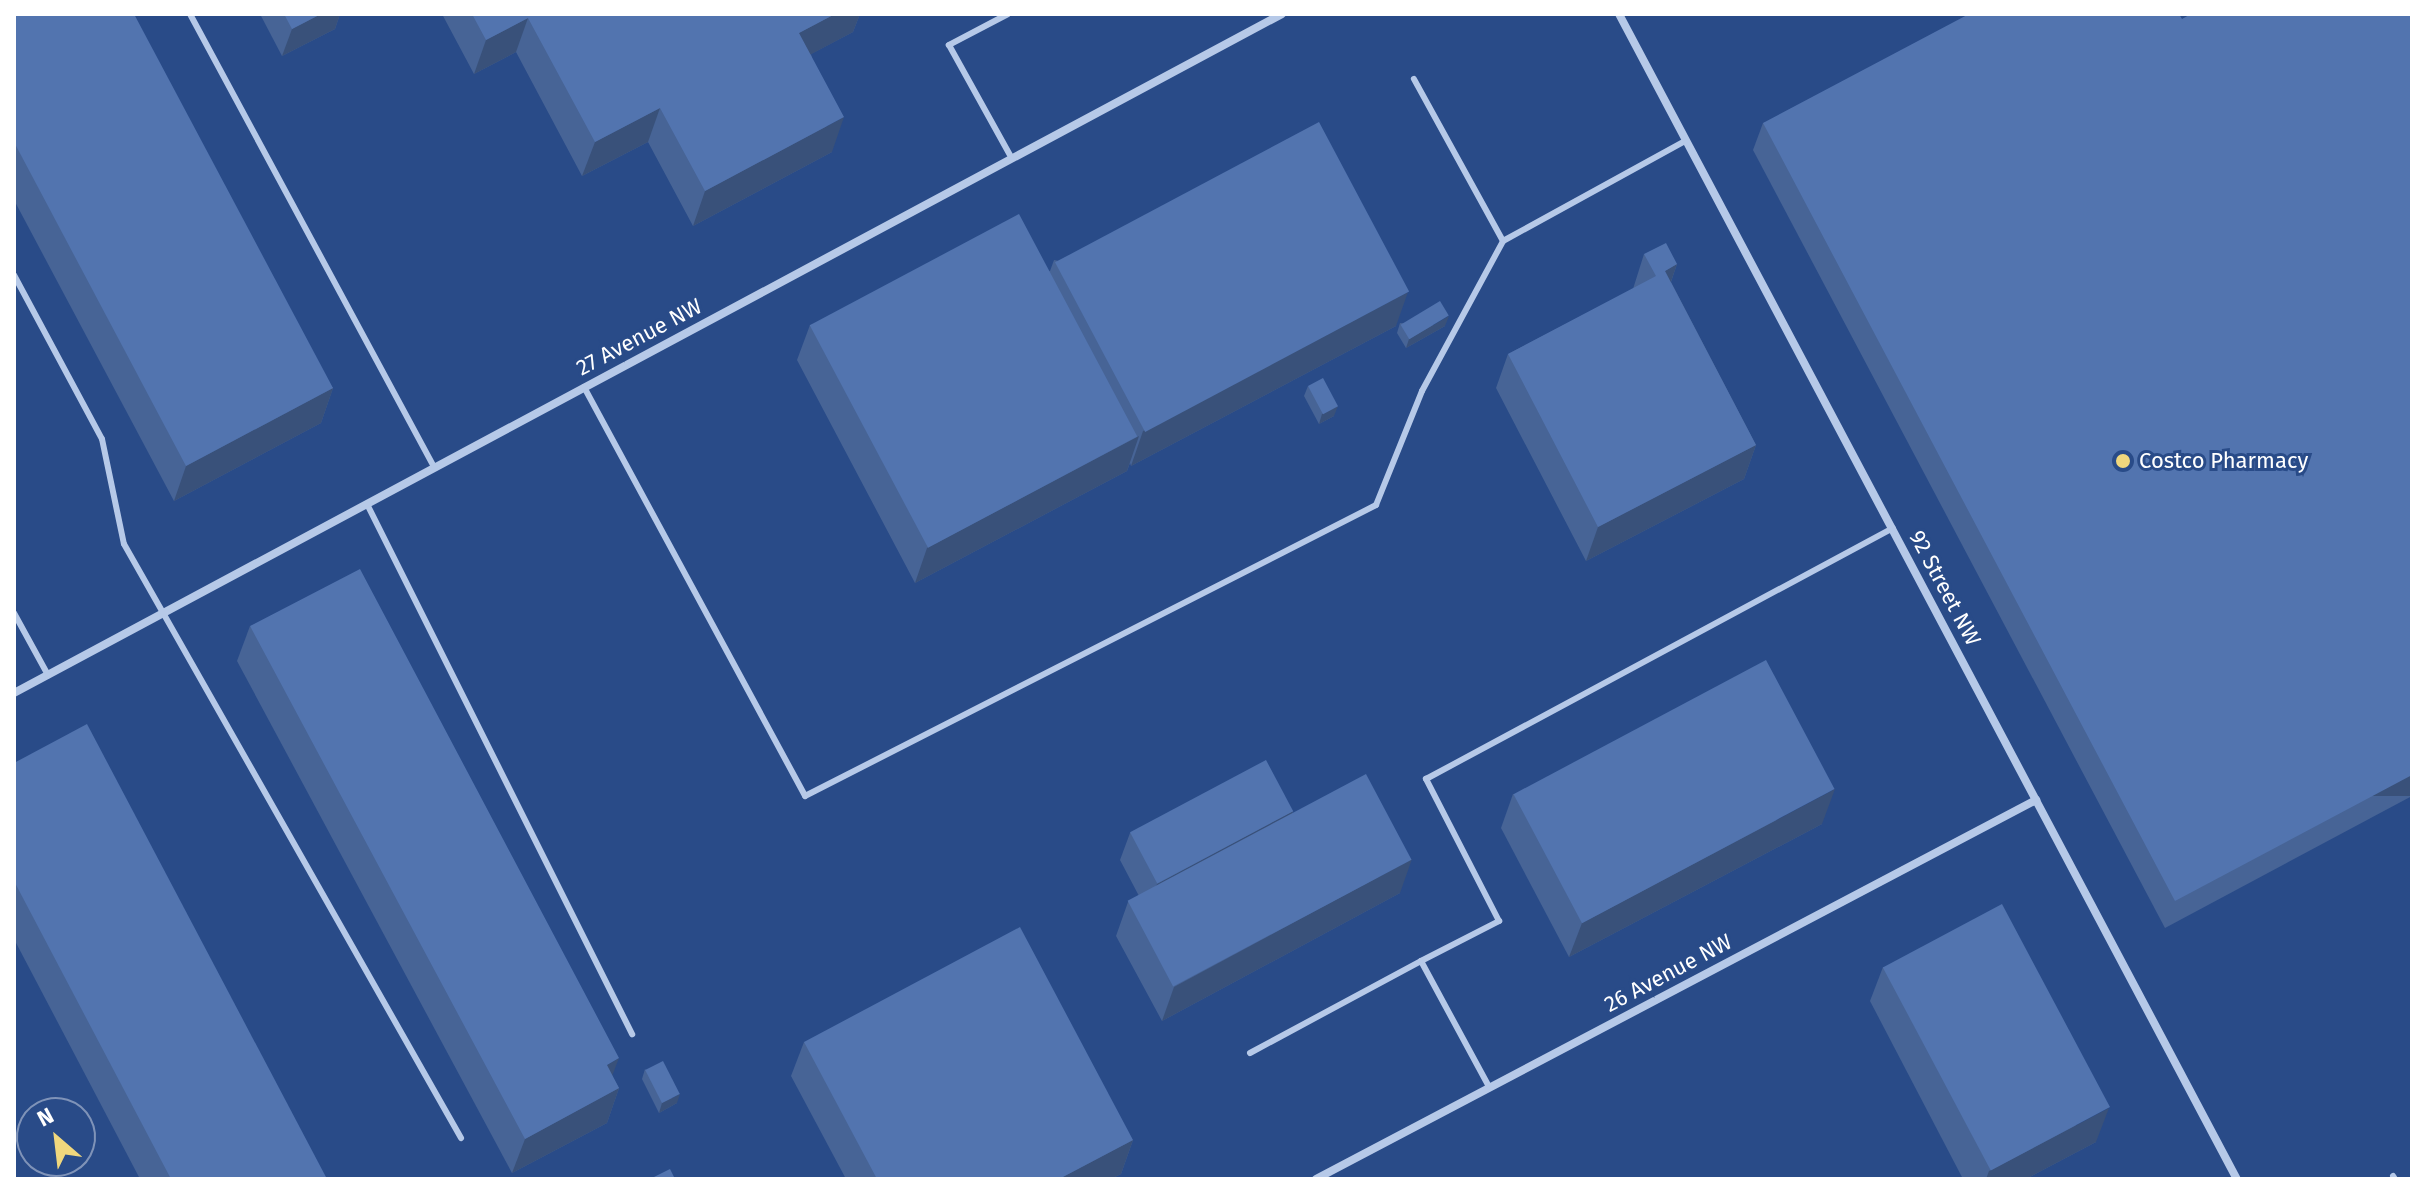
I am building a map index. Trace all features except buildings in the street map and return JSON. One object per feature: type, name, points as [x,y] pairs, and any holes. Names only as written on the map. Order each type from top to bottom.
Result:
[{"type":"street","name":"27 Avenue NW","points":[[14,693],[1282,14]]},
{"type":"street","name":"92 Street NW","points":[[1619,14],[2237,1179]]},
{"type":"street","name":"26 Avenue NW","points":[[1316,1179],[2036,800]]},
{"type":"lane","points":[[190,14],[434,467]]},
{"type":"lane","points":[[1008,14],[949,45],[1011,157]]},
{"type":"lane","points":[[1414,79],[1503,241]]},
{"type":"lane","points":[[584,387],[805,796],[1376,505],[1422,391],[1503,241],[1685,141]]},
{"type":"lane","points":[[14,275],[102,439],[124,544],[461,1138]]},
{"type":"lane","points":[[367,504],[632,1034]]},
{"type":"lane","points":[[1250,1053],[1499,921],[1426,779],[1893,528]]},
{"type":"lane","points":[[14,613],[48,675]]},
{"type":"lane","points":[[1421,961],[1489,1087]]},
{"type":"place","name":"Costco Pharmacy","points":[[2123,461]]}]
